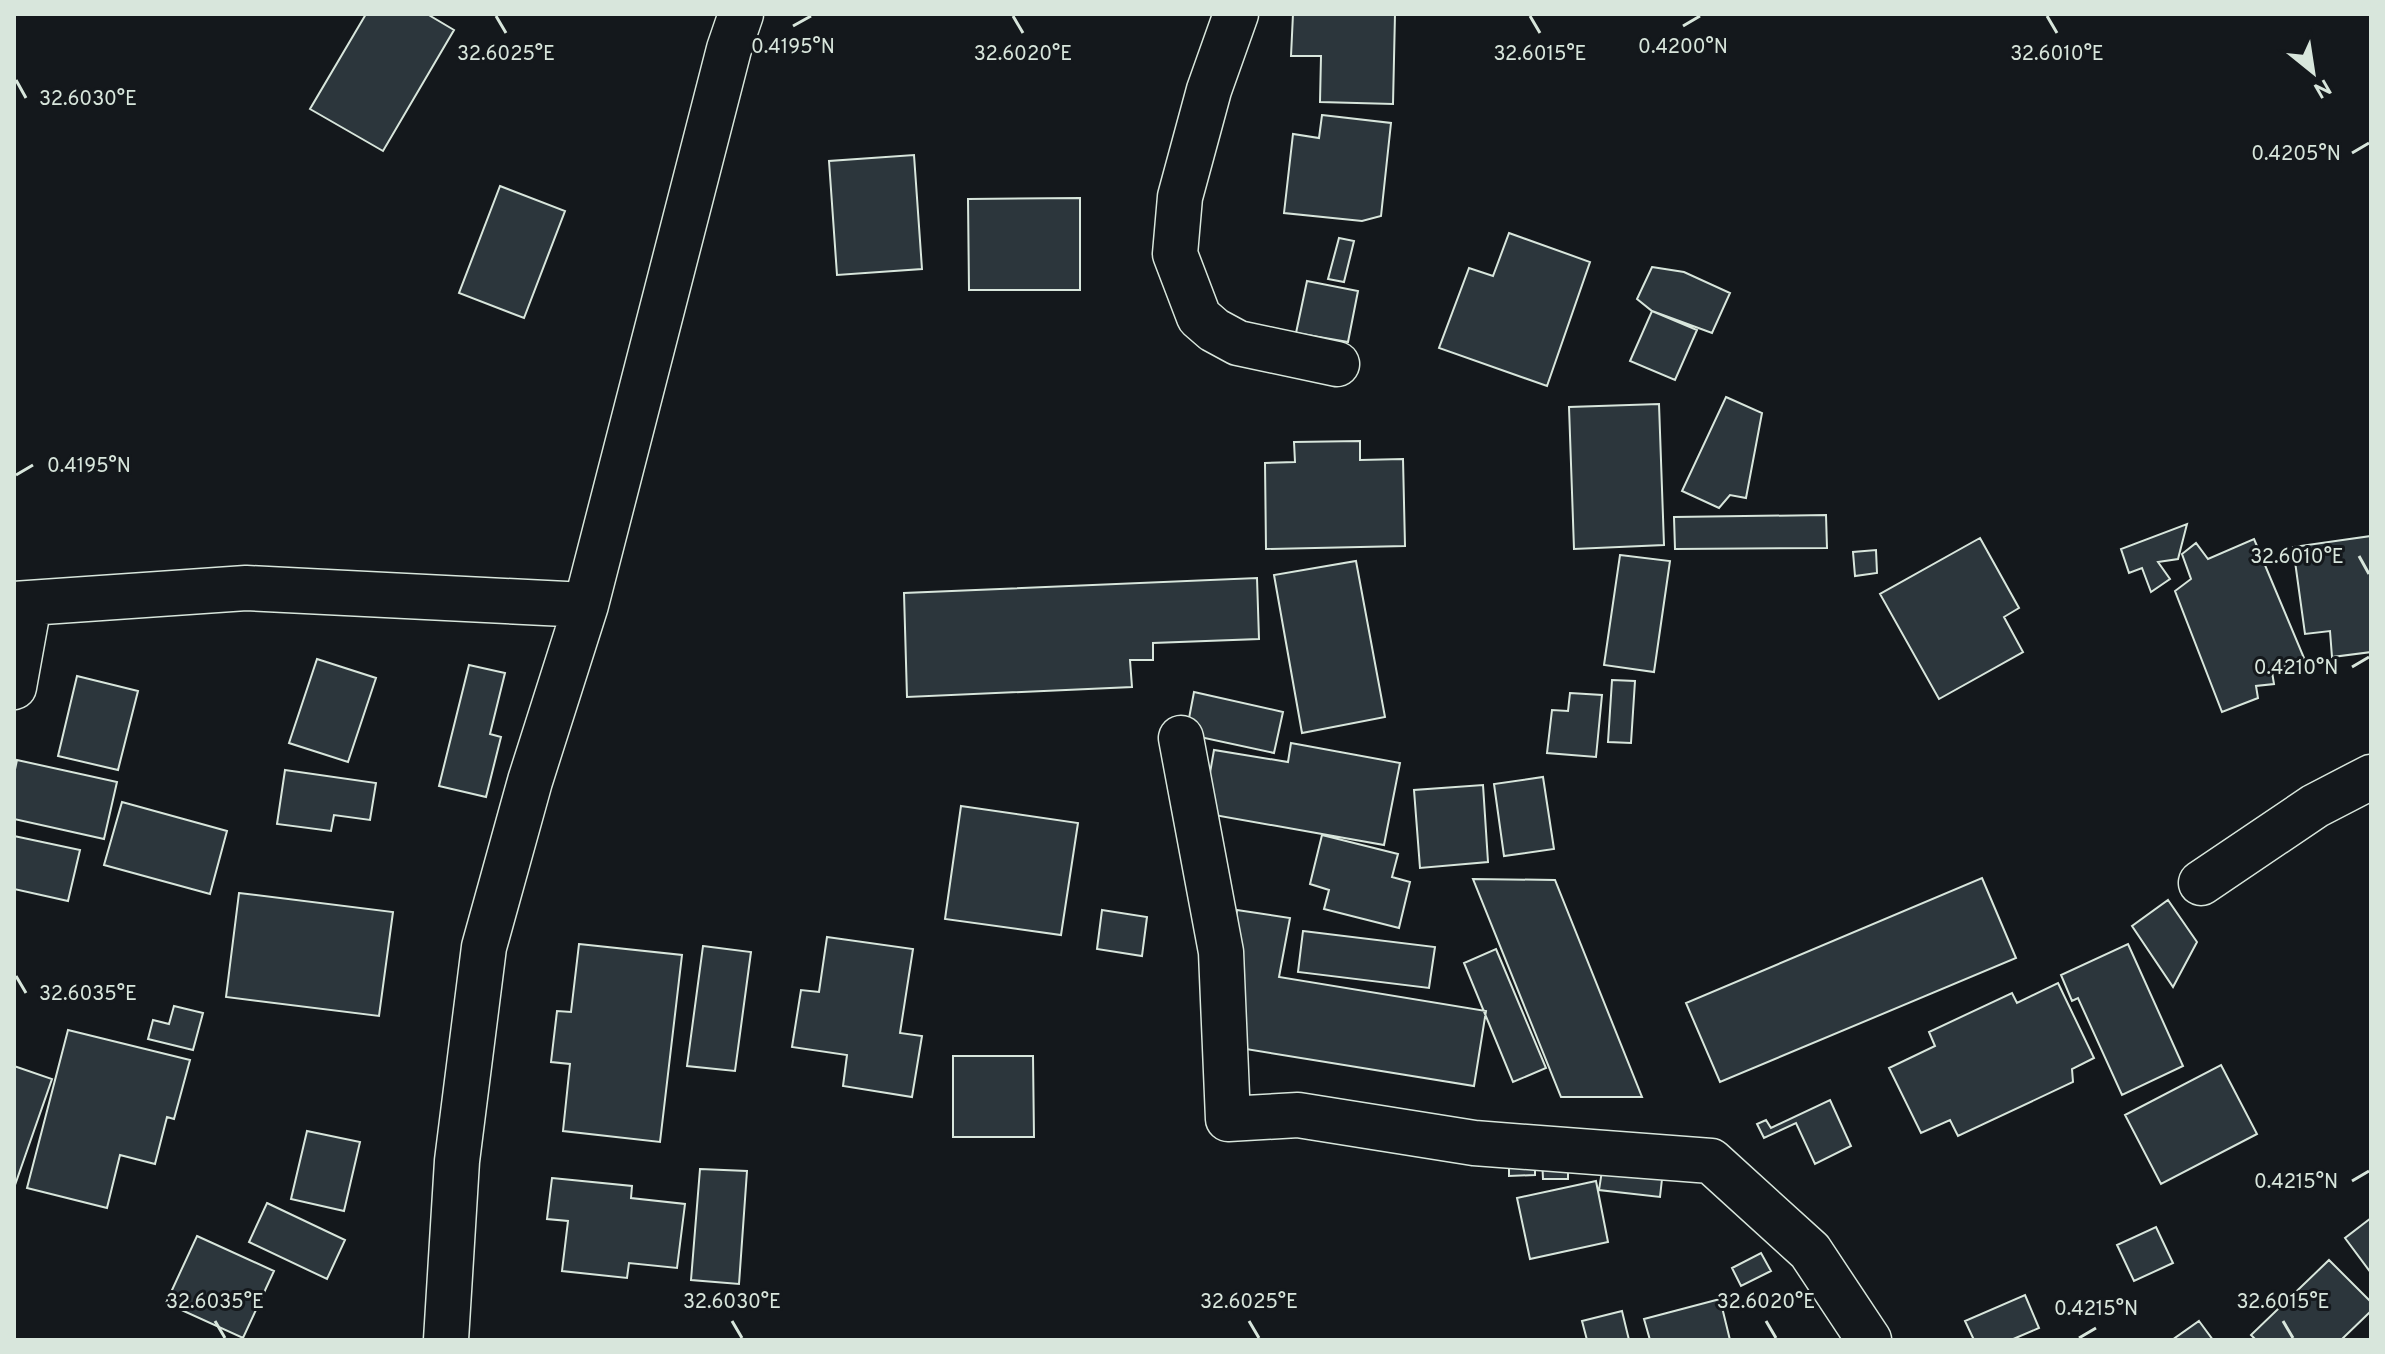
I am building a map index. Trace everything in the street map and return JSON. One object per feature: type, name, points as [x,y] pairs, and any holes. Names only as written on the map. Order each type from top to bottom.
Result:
[{"type":"street","points":[[446,1340],[457,1161],[484,947],[530,781],[586,605],[729,49],[741,14]]},
{"type":"street","points":[[1236,14],[1209,90],[1180,197],[1175,254],[1199,317],[1214,330],[1238,343],[1337,364]]},
{"type":"street","points":[[14,687],[21,604],[246,588],[586,605]]},
{"type":"street","points":[[1181,738],[1221,952],[1228,1119],[1298,1115],[1474,1143],[1711,1161],[1810,1251],[1869,1340]]},
{"type":"street","points":[[2201,883],[2315,806],[2371,777]]},
{"type":"building","points":[[366,14],[427,14],[454,30],[383,151],[310,109]]},
{"type":"building","points":[[1293,14],[1395,14],[1393,104],[1320,102],[1321,56],[1291,56]]},
{"type":"building","points":[[1322,115],[1391,123],[1381,216],[1362,221],[1284,213],[1293,134],[1319,138]]},
{"type":"building","points":[[914,155],[922,269],[837,275],[829,161]]},
{"type":"building","points":[[500,186],[565,211],[524,318],[459,293]]},
{"type":"building","points":[[1080,198],[1080,290],[969,290],[968,199]]},
{"type":"building","points":[[1509,233],[1590,262],[1547,386],[1439,348],[1469,268],[1493,276]]},
{"type":"building","points":[[1339,238],[1354,241],[1344,282],[1328,279]]},
{"type":"building","points":[[1652,267],[1684,272],[1730,293],[1712,333],[1652,311],[1637,299]]},
{"type":"building","points":[[1307,281],[1358,291],[1348,342],[1296,333]]},
{"type":"building","points":[[1652,311],[1697,330],[1675,380],[1630,361]]},
{"type":"building","points":[[1726,397],[1762,413],[1746,498],[1730,495],[1719,508],[1682,491]]},
{"type":"building","points":[[1659,404],[1664,545],[1574,549],[1569,407]]},
{"type":"building","points":[[1360,441],[1360,460],[1403,459],[1405,546],[1266,549],[1265,463],[1295,462],[1294,442]]},
{"type":"building","points":[[1826,515],[1827,548],[1675,549],[1674,517]]},
{"type":"building","points":[[2187,524],[2178,559],[2158,562],[2170,579],[2151,592],[2142,568],[2129,573],[2121,549]]},
{"type":"building","points":[[2371,536],[2371,652],[2332,657],[2330,631],[2305,634],[2293,547]]},
{"type":"building","points":[[1980,538],[2019,608],[2004,617],[2023,652],[1939,699],[1880,594]]},
{"type":"building","points":[[2254,539],[2304,658],[2272,672],[2274,684],[2256,686],[2258,698],[2222,712],[2175,591],[2191,579],[2182,554],[2196,543],[2208,559]]},
{"type":"building","points":[[1876,550],[1877,573],[1855,576],[1853,552]]},
{"type":"building","points":[[1620,555],[1670,561],[1654,672],[1604,665]]},
{"type":"building","points":[[1356,561],[1385,717],[1302,733],[1274,575]]},
{"type":"building","points":[[1257,578],[1259,639],[1153,643],[1153,660],[1130,660],[1132,687],[907,697],[904,593]]},
{"type":"building","points":[[317,659],[376,678],[348,762],[289,743]]},
{"type":"building","points":[[469,665],[505,673],[490,734],[501,737],[486,797],[439,786]]},
{"type":"building","points":[[77,676],[138,691],[118,770],[58,756]]},
{"type":"building","points":[[1612,680],[1635,681],[1631,743],[1608,742]]},
{"type":"building","points":[[1194,692],[1283,712],[1274,753],[1186,734]]},
{"type":"building","points":[[1570,693],[1602,695],[1596,757],[1547,753],[1552,710],[1568,711]]},
{"type":"building","points":[[1291,743],[1400,763],[1384,845],[1203,813],[1214,750],[1288,762]]},
{"type":"building","points":[[17,760],[117,782],[104,839],[14,819]]},
{"type":"building","points":[[285,770],[376,783],[370,820],[334,815],[331,831],[277,824]]},
{"type":"building","points":[[1543,777],[1554,849],[1504,856],[1494,784]]},
{"type":"building","points":[[1483,785],[1488,862],[1420,868],[1414,790]]},
{"type":"building","points":[[122,802],[227,831],[210,894],[104,865]]},
{"type":"building","points":[[961,806],[1078,823],[1061,935],[945,919]]},
{"type":"building","points":[[1322,835],[1398,854],[1392,877],[1410,882],[1399,928],[1324,909],[1329,890],[1310,884]]},
{"type":"building","points":[[14,836],[80,850],[68,901],[14,889]]},
{"type":"building","points":[[1982,878],[2016,958],[1720,1082],[1686,1003]]},
{"type":"building","points":[[1473,879],[1555,880],[1642,1097],[1561,1097]]},
{"type":"building","points":[[239,893],[393,912],[379,1016],[226,997]]},
{"type":"building","points":[[2168,900],[2197,942],[2173,987],[2132,926]]},
{"type":"building","points":[[1102,910],[1147,917],[1142,956],[1097,949]]},
{"type":"building","points":[[1237,910],[1290,918],[1279,977],[1486,1011],[1474,1086],[1215,1044]]},
{"type":"building","points":[[1303,931],[1435,947],[1429,988],[1298,972]]},
{"type":"building","points":[[827,937],[913,949],[900,1033],[922,1036],[912,1097],[843,1086],[847,1055],[792,1047],[801,990],[819,992]]},
{"type":"building","points":[[579,944],[682,955],[660,1142],[563,1131],[570,1064],[551,1062],[557,1011],[571,1012]]},
{"type":"building","points":[[2128,944],[2183,1066],[2122,1095],[2078,998],[2072,1001],[2061,975]]},
{"type":"building","points":[[703,946],[751,952],[735,1071],[687,1066]]},
{"type":"building","points":[[1496,949],[1546,1068],[1513,1082],[1464,963]]},
{"type":"building","points":[[2058,983],[2094,1058],[2072,1069],[2073,1082],[1958,1136],[1950,1120],[1921,1133],[1889,1068],[1935,1046],[1929,1032],[2012,993],[2017,1003]]},
{"type":"building","points":[[174,1006],[203,1013],[193,1050],[148,1039],[153,1020],[169,1024]]},
{"type":"building","points":[[68,1030],[190,1060],[174,1119],[167,1117],[155,1164],[120,1155],[107,1208],[27,1188]]},
{"type":"building","points":[[953,1056],[1033,1056],[1034,1137],[953,1137]]},
{"type":"building","points":[[2221,1065],[2257,1134],[2161,1184],[2125,1115]]},
{"type":"building","points":[[14,1066],[52,1079],[15,1185],[14,1185]]},
{"type":"building","points":[[1830,1100],[1851,1146],[1815,1164],[1796,1123],[1764,1138],[1757,1124],[1766,1120],[1771,1128]]},
{"type":"building","points":[[307,1131],[360,1142],[344,1211],[291,1199]]},
{"type":"building","points":[[1568,1156],[1568,1179],[1543,1179],[1542,1157]]},
{"type":"building","points":[[1535,1158],[1535,1175],[1509,1176],[1509,1160]]},
{"type":"building","points":[[1603,1164],[1663,1170],[1660,1197],[1599,1190]]},
{"type":"building","points":[[700,1169],[747,1171],[739,1284],[691,1280]]},
{"type":"building","points":[[552,1178],[632,1186],[631,1198],[685,1204],[677,1268],[629,1263],[627,1278],[562,1271],[568,1221],[547,1219]]},
{"type":"building","points":[[1596,1181],[1608,1242],[1530,1259],[1517,1198]]},
{"type":"building","points":[[267,1203],[345,1240],[327,1279],[249,1242]]},
{"type":"building","points":[[2371,1218],[2371,1273],[2345,1238]]},
{"type":"building","points":[[2156,1227],[2173,1263],[2134,1281],[2117,1245]]},
{"type":"building","points":[[197,1236],[274,1271],[243,1338],[166,1303]]},
{"type":"building","points":[[1761,1253],[1771,1271],[1741,1286],[1732,1268]]},
{"type":"building","points":[[2329,1260],[2371,1302],[2371,1311],[2341,1340],[2256,1340],[2251,1335]]},
{"type":"building","points":[[2025,1295],[2039,1328],[2011,1340],[1974,1340],[1965,1321]]},
{"type":"building","points":[[1720,1299],[1730,1340],[1650,1340],[1644,1319]]},
{"type":"building","points":[[1622,1311],[1629,1340],[1587,1340],[1582,1321]]},
{"type":"building","points":[[2199,1321],[2213,1340],[2172,1340]]}]
